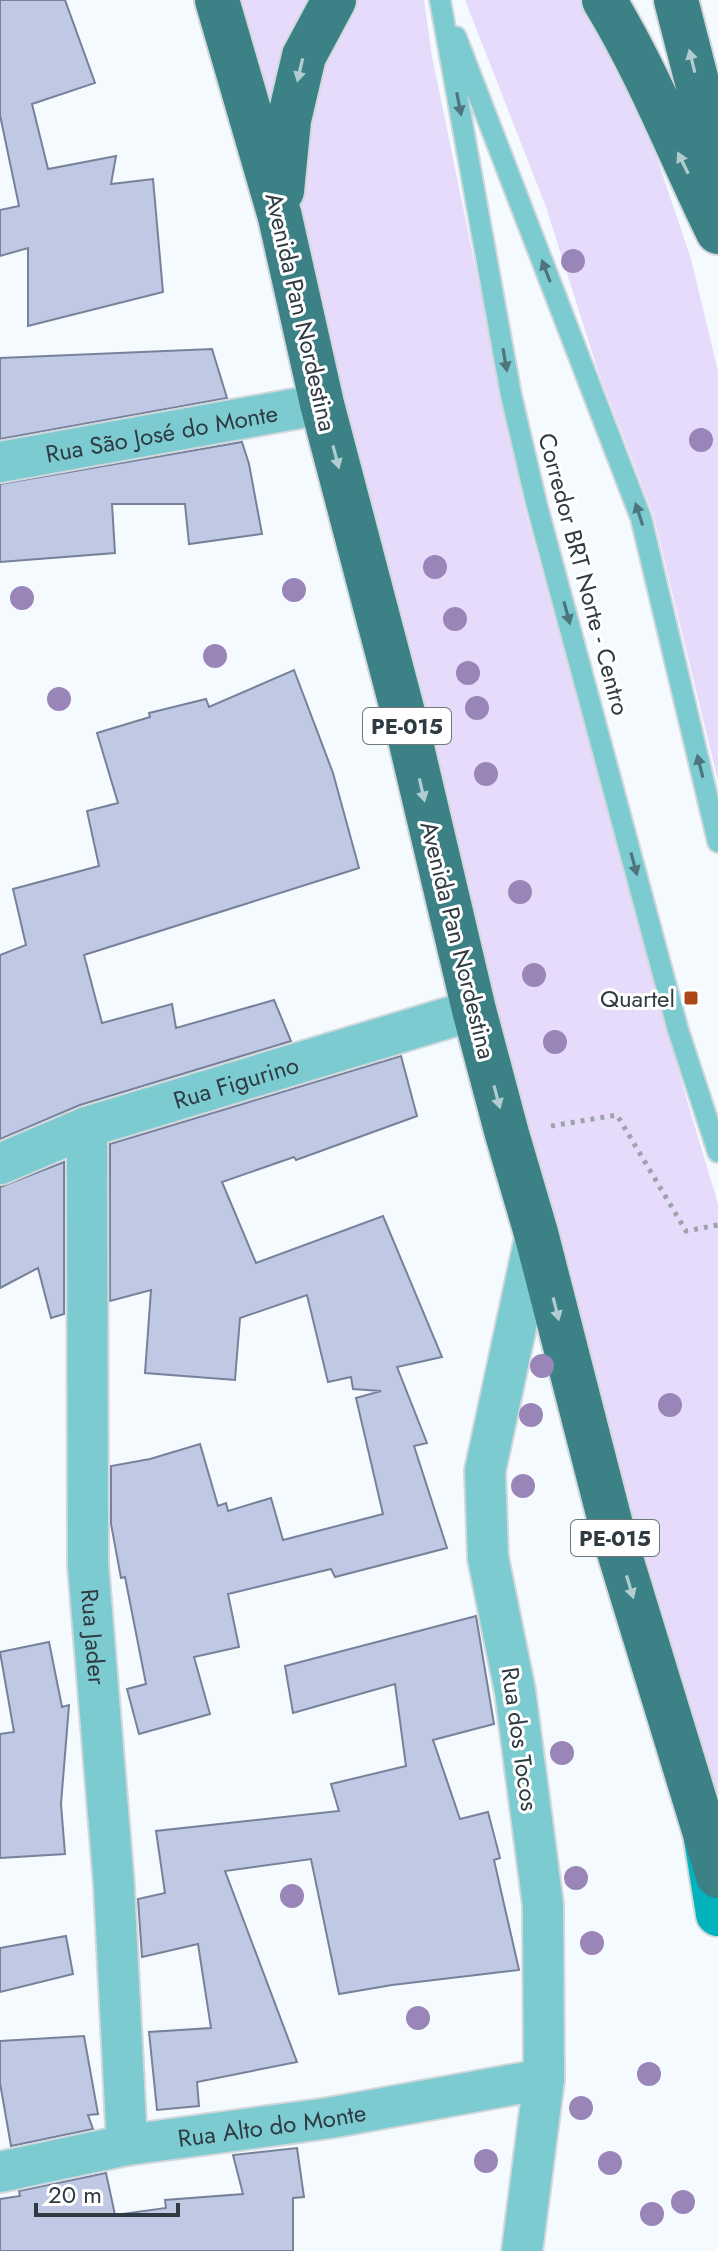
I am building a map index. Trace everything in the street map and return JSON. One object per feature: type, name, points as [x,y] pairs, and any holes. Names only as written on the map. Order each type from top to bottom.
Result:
[{"type":"highway","name":"Avenida Pan Nordestina","points":[[217,0],[280,217],[322,404],[411,743],[474,1010],[536,1233],[612,1529],[712,1857]]},
{"type":"highway","points":[[280,217],[289,120],[304,56],[334,0]]},
{"type":"highway","points":[[604,0],[631,44],[679,154],[718,232]]},
{"type":"highway","points":[[676,0],[718,164]]},
{"type":"main road","points":[[712,1857],[718,1914]]},
{"type":"street","name":"Rua São José do Monte","points":[[0,462],[322,404]]},
{"type":"street","name":"Rua Figurino","points":[[0,1164],[87,1127],[474,1010]]},
{"type":"street","name":"Rua Jader","points":[[87,1127],[88,1564],[114,1886],[127,2145]]},
{"type":"street","name":"Rua dos Tocos","points":[[522,2251],[544,2079],[543,1905],[515,1691],[488,1558],[485,1471],[536,1233]]},
{"type":"street","name":"Rua Alto do Monte","points":[[0,2172],[127,2145],[329,2118],[544,2079]]},
{"type":"lane","name":"Corredor BRT Norte - Centro","points":[[441,0],[641,518],[718,842]]},
{"type":"lane","name":"Corredor BRT Norte - Centro","points":[[441,0],[511,395],[537,506],[678,1030],[718,1152]]},
{"type":"path","points":[[507,1134],[617,1115],[686,1231],[718,1225]]},
{"type":"shaded area","points":[[238,0],[314,0],[277,148]]},
{"type":"shaded area","points":[[350,0],[424,0],[432,56],[525,509],[718,1204],[718,1815],[631,1520],[552,1232],[292,213],[314,65]]},
{"type":"shaded area","points":[[465,0],[579,0],[585,6],[638,102],[691,259],[718,371],[718,781],[653,514],[599,374],[546,207]]},
{"type":"building","points":[[0,0],[65,0],[95,83],[32,104],[48,169],[116,156],[111,184],[153,179],[163,292],[28,326],[28,248],[0,256],[0,210],[19,206],[0,115]]},
{"type":"building","points":[[212,349],[227,398],[0,439],[0,358]]},
{"type":"building","points":[[242,442],[262,534],[189,544],[185,504],[112,504],[115,553],[0,562],[0,484]]},
{"type":"building","points":[[294,670],[333,773],[359,868],[84,955],[102,1023],[172,1004],[176,1028],[274,1000],[291,1041],[80,1105],[0,1139],[0,955],[26,945],[13,889],[99,866],[87,811],[118,803],[97,733],[150,717],[149,713],[206,699],[209,707]]},
{"type":"building","points":[[401,1056],[417,1116],[296,1160],[294,1157],[222,1182],[256,1263],[383,1216],[442,1357],[397,1367],[427,1443],[414,1446],[447,1548],[335,1577],[331,1569],[228,1594],[239,1647],[194,1657],[210,1714],[139,1734],[127,1689],[146,1684],[111,1524],[111,1466],[150,1459],[200,1444],[218,1506],[226,1503],[228,1511],[271,1498],[283,1540],[383,1514],[356,1398],[381,1391],[353,1389],[351,1377],[328,1382],[307,1295],[240,1318],[235,1380],[145,1373],[151,1290],[110,1301],[110,1144]]},
{"type":"building","points":[[64,1162],[64,1314],[51,1318],[38,1268],[0,1288],[0,1187]]},
{"type":"building","points":[[476,1616],[494,1724],[433,1740],[460,1819],[488,1812],[500,1858],[494,1860],[519,1970],[339,1994],[311,1859],[225,1871],[297,2062],[197,2082],[199,2106],[157,2110],[149,2032],[211,2028],[198,1944],[142,1957],[138,1899],[165,1893],[156,1831],[339,1811],[331,1784],[406,1766],[395,1684],[293,1713],[285,1666]]},
{"type":"building","points":[[49,1642],[62,1707],[69,1705],[61,1804],[65,1854],[0,1858],[0,1734],[14,1732],[0,1652]]},
{"type":"building","points":[[66,1936],[73,1974],[0,1992],[0,1948]]},
{"type":"building","points":[[84,2036],[98,2114],[88,2115],[93,2129],[11,2146],[0,2083],[0,2041]]},
{"type":"building","points":[[297,2148],[304,2197],[293,2198],[293,2251],[0,2251],[0,2199],[20,2196],[19,2191],[106,2173],[115,2215],[166,2208],[165,2200],[243,2194],[233,2155]]},
{"type":"place","name":"Quartel","points":[[691,998]]}]
